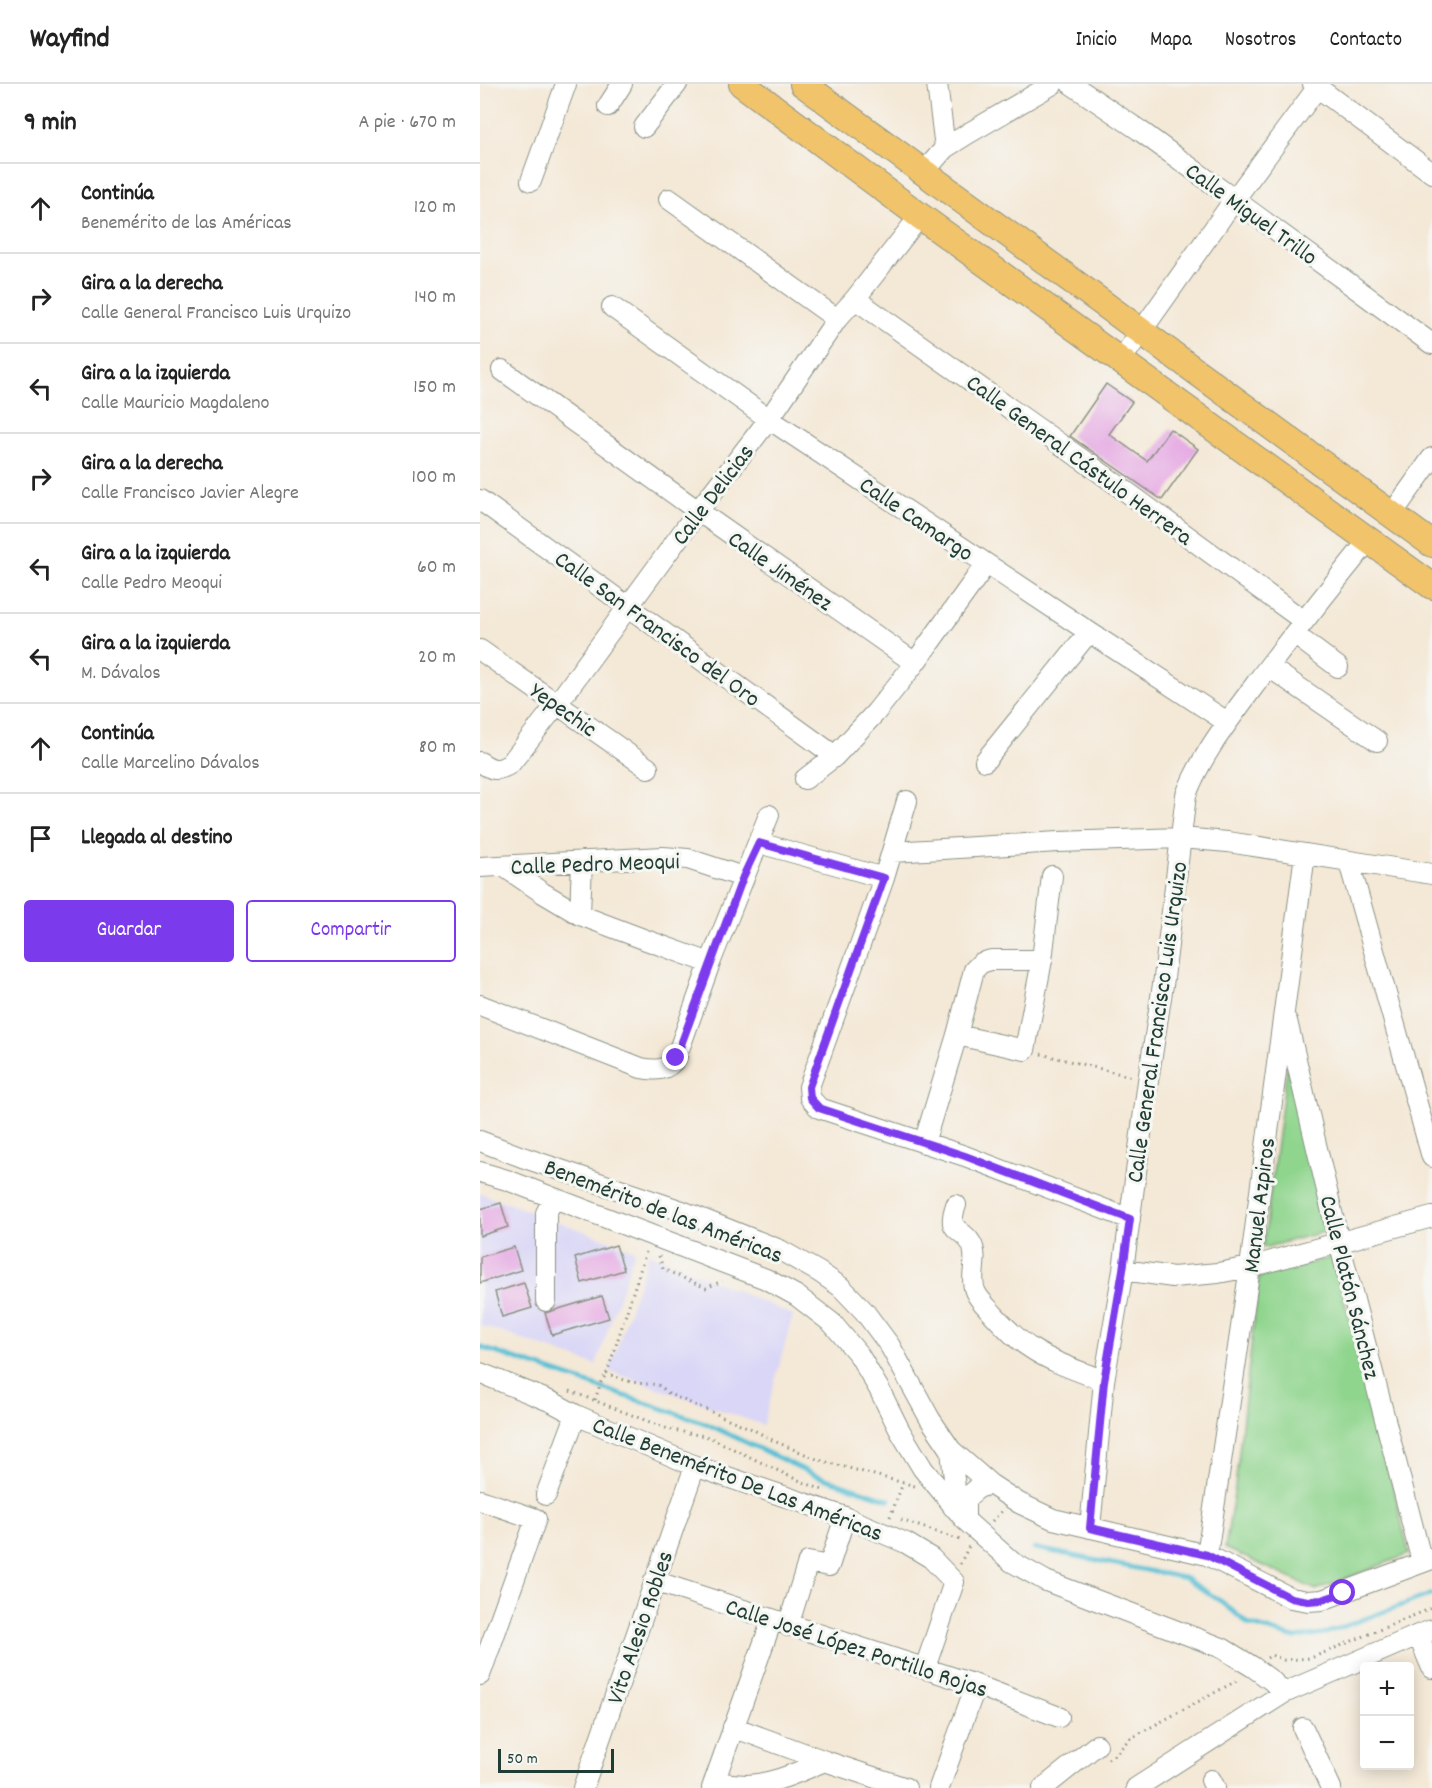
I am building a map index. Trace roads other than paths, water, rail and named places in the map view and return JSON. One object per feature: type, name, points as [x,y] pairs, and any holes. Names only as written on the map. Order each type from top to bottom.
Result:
[{"type":"main road","points":[[742,84],[1432,586]]},
{"type":"main road","points":[[803,84],[1432,544]]},
{"type":"street","points":[[531,181],[566,84]]},
{"type":"street","points":[[608,106],[622,84]]},
{"type":"street","points":[[644,128],[676,84]]},
{"type":"street","points":[[937,84],[945,148]]},
{"type":"street","points":[[924,172],[945,148],[1053,84]]},
{"type":"street","name":"Calle Miguel Trillo","points":[[1071,84],[1139,130],[1432,344]]},
{"type":"street","points":[[1121,360],[1315,86],[1432,172]]},
{"type":"street","points":[[669,199],[837,319]]},
{"type":"street","name":"Calle Delicias","points":[[480,762],[495,770],[510,764],[769,419],[837,319],[921,216]]},
{"type":"street","name":"Calle General Cástulo Herrera","points":[[855,299],[1077,456],[1299,627],[1338,667]]},
{"type":"street","name":"Calle Camargo","points":[[612,307],[769,419],[1227,722]]},
{"type":"street","name":"Calle Jiménez","points":[[502,370],[698,512],[915,663]]},
{"type":"street","points":[[1392,514],[1432,458]]},
{"type":"street","name":"Calle San Francisco del Oro","points":[[480,500],[836,756]]},
{"type":"street","name":"Calle General Francisco Luis Urquizo","points":[[1090,1528],[1104,1381],[1123,1270],[1164,978],[1186,795],[1194,775],[1227,722],[1368,541]]},
{"type":"street","points":[[805,780],[836,756],[876,712],[915,663],[986,564]]},
{"type":"street","points":[[986,761],[1089,632]]},
{"type":"street","name":"Yepechic","points":[[480,651],[648,768]]},
{"type":"street","points":[[1269,667],[1377,741]]},
{"type":"street","points":[[906,801],[884,878],[809,1087],[810,1098],[819,1108],[965,1156],[1130,1219]]},
{"type":"street","points":[[480,1005],[641,1068],[654,1071],[672,1064],[769,815]]},
{"type":"street","points":[[892,852],[1058,842],[1181,838],[1228,842],[1432,874]]},
{"type":"street","points":[[759,843],[884,878]]},
{"type":"street","name":"Manuel Azpiros","points":[[1207,1555],[1250,1267],[1305,854]]},
{"type":"street","name":"Calle Pedro Meoqui","points":[[480,867],[663,857],[688,859],[743,877]]},
{"type":"street","points":[[580,915],[582,861]]},
{"type":"street","points":[[1349,862],[1432,1157]]},
{"type":"street","points":[[503,866],[580,915],[710,963]]},
{"type":"street","points":[[957,1035],[1024,1050],[1042,960],[1052,876]]},
{"type":"street","points":[[924,1143],[977,966],[986,960],[1042,960]]},
{"type":"street","name":"Calle Platón Sánchez","points":[[1285,1011],[1339,1242],[1427,1561]]},
{"type":"street","name":"Benemérito de las Américas","points":[[480,1140],[522,1157],[682,1211],[780,1250],[819,1272],[841,1287],[864,1311],[890,1346],[930,1419],[951,1450],[990,1484],[1019,1503],[1053,1519],[1207,1555],[1291,1598],[1308,1601],[1322,1600],[1427,1561]]},
{"type":"street","name":"Benemérito de las Américas","points":[[480,1172],[507,1180],[766,1279],[797,1296],[832,1323],[859,1355],[922,1469],[959,1514],[1012,1562],[1046,1581],[1222,1648],[1272,1681],[1284,1694]]},
{"type":"street","points":[[546,1301],[546,1213],[554,1198]]},
{"type":"street","points":[[956,1205],[952,1216],[953,1224],[971,1243],[975,1255],[973,1286],[976,1295],[1002,1324],[1033,1350],[1104,1381]]},
{"type":"street","points":[[1123,1270],[1156,1275],[1218,1274],[1432,1217]]},
{"type":"street","points":[[766,1279],[780,1250]]},
{"type":"street","name":"Calle Benemérito De Las Américas","points":[[480,1373],[552,1402],[576,1415],[695,1466],[845,1517],[906,1543],[931,1558],[954,1582],[925,1668]]},
{"type":"street","points":[[546,1495],[576,1415]]},
{"type":"street","points":[[951,1450],[959,1514]]},
{"type":"street","name":"Vito Alesio Robles","points":[[583,1788],[695,1466]]},
{"type":"street","points":[[959,1514],[965,1499],[978,1488],[990,1484]]},
{"type":"street","points":[[480,1500],[536,1519],[480,1675]]},
{"type":"street","points":[[825,1761],[767,1782],[748,1785],[713,1785],[733,1727],[808,1562],[829,1566],[845,1517]]},
{"type":"street","name":"Calle José López Portillo Rojas","points":[[654,1581],[976,1685],[1059,1717]]},
{"type":"street","points":[[1136,1788],[1284,1694],[1425,1632],[1432,1668]]},
{"type":"street","points":[[939,1788],[976,1685]]},
{"type":"street","points":[[733,1727],[906,1788]]},
{"type":"street","points":[[1303,1728],[1331,1788]]},
{"type":"street","points":[[1043,1788],[1098,1745]]},
{"type":"waterway","points":[[480,1347],[705,1423],[817,1476],[890,1500]]},
{"type":"waterway","points":[[1034,1548],[1185,1578],[1222,1602],[1248,1624],[1295,1638],[1326,1633],[1432,1594]]}]
